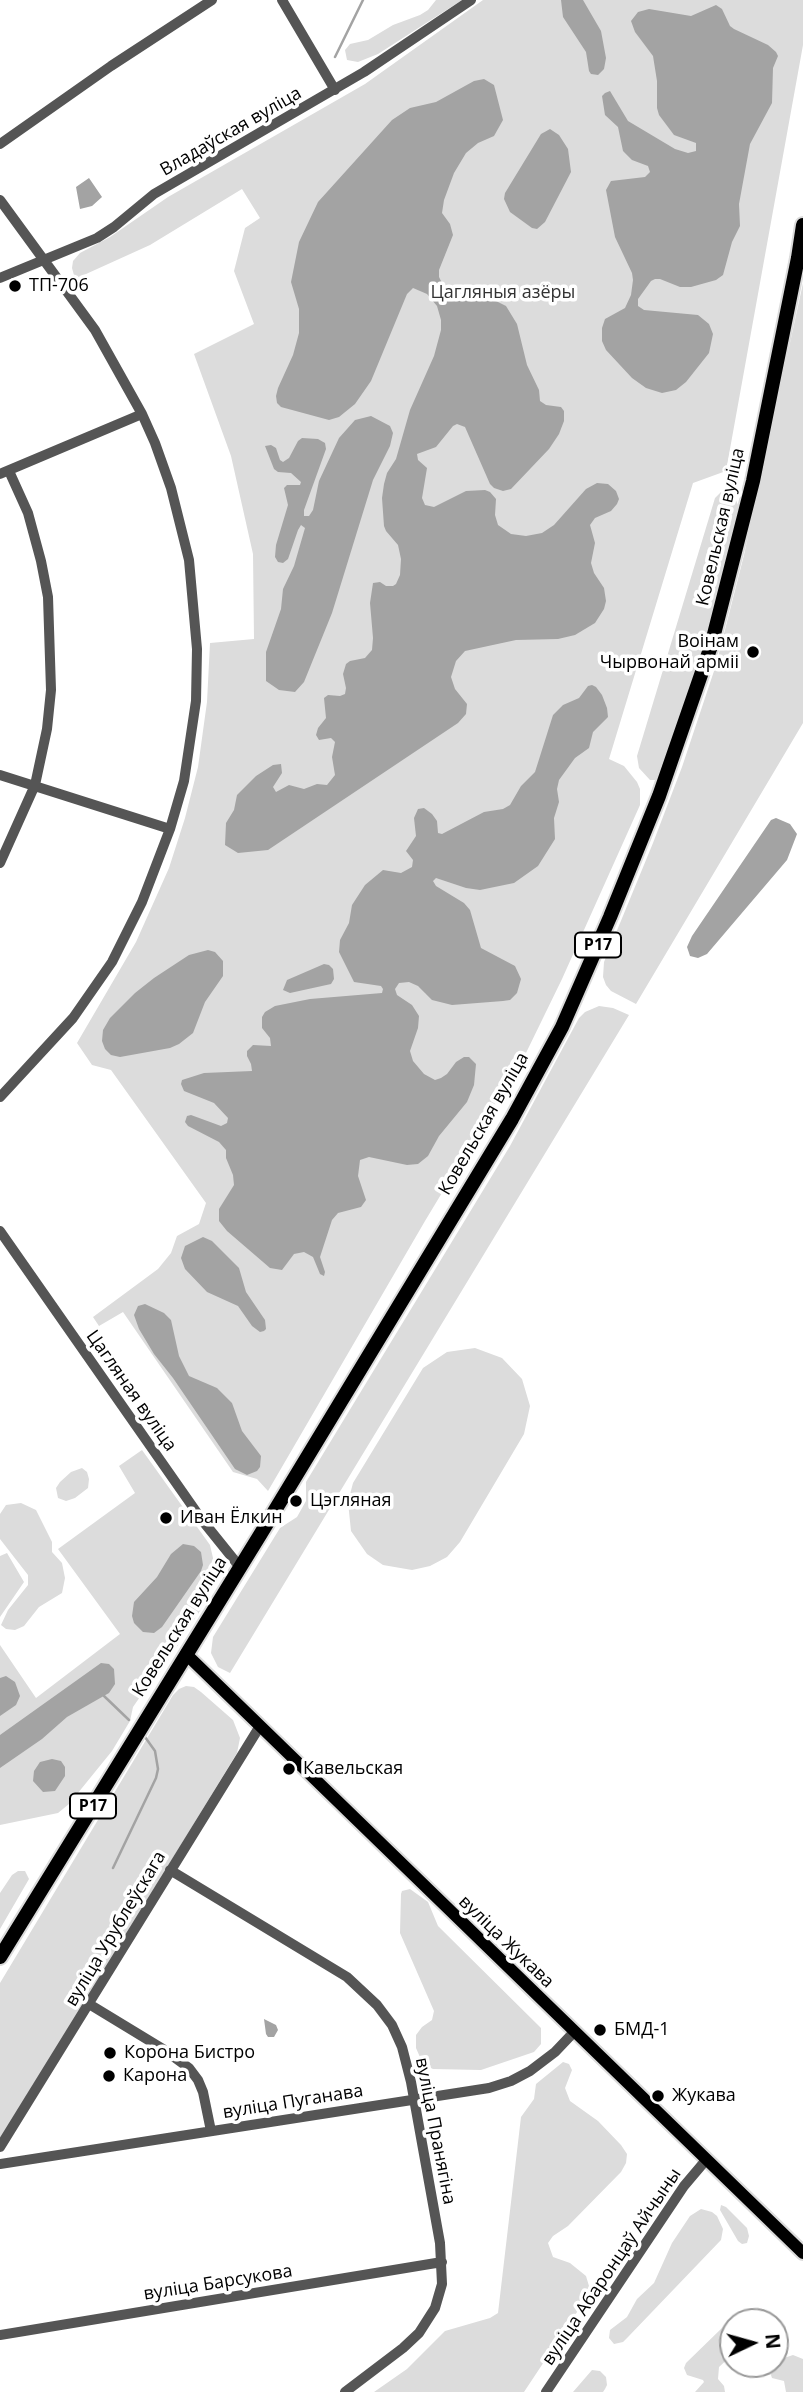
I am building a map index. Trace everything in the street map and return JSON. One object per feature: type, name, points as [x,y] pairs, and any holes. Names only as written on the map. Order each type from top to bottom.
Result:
[{"type":"highway","name":"Ковельская вуліца","points":[[0,1957],[512,1119],[562,1027],[659,796],[711,646],[752,481],[803,225]]},
{"type":"highway","name":"Р17","points":[[798,258],[803,241]]},
{"type":"main road","name":"вуліца Жукава","points":[[186,1654],[803,2253]]},
{"type":"street","points":[[0,144],[111,66],[212,0]]},
{"type":"street","points":[[282,0],[335,90]]},
{"type":"street","name":"Владаўская вуліца","points":[[0,278],[97,237],[114,227],[154,194],[335,90],[471,0]]},
{"type":"street","points":[[0,200],[95,330],[142,414],[155,443],[189,560],[194,610],[196,701],[184,781],[170,829],[142,902],[112,961],[74,1018],[0,1097]]},
{"type":"street","points":[[0,863],[35,785],[47,729],[51,690],[48,597],[41,561],[28,513],[4,472],[142,414]]},
{"type":"street","points":[[0,775],[170,829]]},
{"type":"street","name":"Цагляная вуліца","points":[[0,1231],[184,1494],[239,1566]]},
{"type":"street","name":"вуліца Урублеўскага","points":[[0,2147],[260,1726]]},
{"type":"street","name":"вуліца Пранягіна","points":[[170,1870],[360,1987],[398,2036],[408,2068],[442,2262],[440,2292],[425,2325],[403,2348],[345,2392]]},
{"type":"street","points":[[89,2004],[189,2068],[204,2092],[211,2131]]},
{"type":"street","name":"вуліца Пуганава","points":[[0,2164],[489,2088],[511,2081],[547,2058],[574,2032]]},
{"type":"street","name":"вуліца Абаронцаў Айчыны","points":[[546,2392],[684,2186],[706,2160]]},
{"type":"street","name":"вуліца Барсукова","points":[[0,2335],[442,2262]]},
{"type":"green space","points":[[436,0],[462,0],[378,54],[358,62],[347,60],[345,50],[350,44],[368,40],[393,25],[420,15]]},
{"type":"green space","name":"Цагляныя азёры","points":[[483,0],[803,0],[803,45],[726,471],[693,483],[609,759],[624,766],[637,782],[640,805],[525,1055],[268,1491],[257,1479],[233,1472],[123,1312],[99,1326],[93,1317],[158,1269],[171,1253],[177,1236],[199,1224],[206,1203],[111,1070],[92,1065],[77,1043],[136,942],[169,868],[198,767],[207,702],[210,643],[254,639],[253,554],[231,456],[194,354],[254,324],[234,271],[245,228],[260,218],[242,189],[150,245],[75,279],[73,261],[80,253],[110,237],[168,197],[365,84]]},
{"type":"green space","points":[[803,283],[803,723],[636,1004],[611,991],[606,985],[603,977],[604,962],[682,767],[716,665],[744,555]]},
{"type":"green space","points":[[722,491],[733,493],[738,505],[719,594],[705,646],[660,774],[655,780],[650,780],[639,768],[637,756],[715,498]]},
{"type":"green space","points":[[599,1006],[613,1008],[629,1015],[230,1673],[218,1667],[211,1653],[213,1637],[280,1528],[297,1517],[306,1501],[306,1482],[510,1146],[579,1018]]},
{"type":"green space","points":[[475,1348],[502,1358],[522,1379],[530,1406],[524,1434],[460,1542],[447,1557],[430,1566],[412,1570],[383,1565],[367,1554],[351,1531],[348,1502],[353,1483],[423,1368],[447,1352]]},
{"type":"green space","points":[[142,1450],[210,1545],[216,1571],[213,1587],[149,1690],[142,1694],[133,1707],[130,1721],[112,1751],[69,1804],[58,1813],[0,1825],[0,1645],[36,1698],[120,1634],[58,1549],[135,1493],[119,1466]]},
{"type":"green space","points":[[82,1468],[87,1472],[88,1488],[66,1501],[58,1498],[56,1488],[60,1482],[71,1472]]},
{"type":"green space","points":[[21,1503],[36,1510],[52,1542],[52,1552],[62,1563],[65,1578],[62,1593],[39,1607],[24,1626],[15,1630],[1,1625],[8,1610],[28,1585],[28,1575],[0,1539],[0,1514],[6,1505]]},
{"type":"green space","points":[[7,1553],[24,1582],[0,1617],[0,1556]]},
{"type":"green space","points":[[186,1686],[201,1692],[233,1720],[240,1738],[237,1753],[0,2141],[0,1983],[173,1695]]},
{"type":"green space","points":[[25,1871],[29,1879],[0,1929],[0,1893],[12,1875]]},
{"type":"green space","points":[[410,1889],[428,1902],[438,1926],[541,2028],[541,2044],[534,2052],[481,2070],[433,2069],[423,2064],[416,2048],[416,2035],[432,2020],[434,2011],[400,1933],[401,1894],[402,1891]]},
{"type":"green space","points":[[563,2062],[569,2064],[572,2070],[565,2088],[570,2101],[598,2121],[627,2154],[621,2172],[548,2243],[553,2257],[570,2263],[586,2276],[589,2286],[585,2300],[524,2392],[374,2392],[407,2369],[445,2331],[490,2318],[498,2313],[521,2117],[534,2099],[536,2084]]},
{"type":"green space","points":[[721,2205],[747,2228],[747,2243],[738,2241],[720,2210]]},
{"type":"green space","points":[[701,2209],[717,2216],[723,2229],[721,2240],[623,2342],[614,2344],[609,2338],[610,2330],[627,2317],[637,2299],[654,2283],[672,2243],[690,2216]]},
{"type":"green space","points":[[719,2331],[718,2379],[725,2392],[695,2392],[704,2382],[687,2375],[684,2368]]},
{"type":"green space","points":[[789,2356],[803,2359],[803,2392],[786,2392],[784,2381],[772,2378],[789,2378]]},
{"type":"green space","points":[[592,2370],[600,2371],[606,2377],[607,2385],[603,2392],[573,2392]]},
{"type":"shaded area","points":[[561,0],[583,0],[601,31],[606,58],[604,69],[598,75],[589,71],[586,52],[563,17]]},
{"type":"shaded area","points":[[716,5],[722,9],[730,26],[768,45],[776,52],[778,56],[773,68],[772,103],[750,144],[739,204],[740,226],[732,242],[723,275],[716,280],[691,287],[680,287],[655,279],[638,299],[638,306],[644,310],[698,315],[709,324],[713,334],[709,353],[686,382],[676,390],[662,393],[646,388],[632,378],[606,350],[602,341],[605,319],[625,308],[631,295],[633,280],[615,237],[606,190],[611,181],[645,177],[650,172],[648,166],[632,160],[623,151],[618,127],[605,115],[602,96],[610,91],[628,121],[675,149],[688,153],[696,151],[696,143],[674,135],[659,115],[653,56],[635,32],[631,21],[638,12],[649,9],[691,16]]},
{"type":"shaded area","points":[[484,79],[494,85],[503,120],[494,136],[478,143],[466,153],[454,173],[442,213],[450,224],[453,235],[439,270],[439,277],[445,289],[452,293],[490,298],[506,306],[517,324],[527,365],[539,390],[540,401],[546,405],[561,407],[564,421],[549,449],[511,489],[503,491],[490,484],[465,427],[457,424],[453,426],[436,447],[417,454],[418,460],[427,468],[422,498],[425,505],[434,507],[466,491],[485,490],[496,499],[495,515],[498,525],[511,534],[526,536],[542,533],[554,525],[586,489],[597,483],[608,484],[616,491],[619,499],[617,504],[611,511],[595,518],[590,525],[595,543],[591,563],[604,588],[604,609],[595,623],[575,635],[558,639],[516,640],[465,651],[456,661],[451,677],[455,689],[467,704],[466,714],[458,723],[268,850],[238,853],[225,845],[226,823],[234,810],[237,795],[256,776],[273,765],[281,764],[282,773],[273,787],[276,792],[289,785],[304,789],[317,784],[327,785],[335,775],[332,757],[335,742],[331,738],[319,740],[316,735],[326,718],[324,698],[328,695],[345,694],[343,674],[346,664],[365,658],[372,650],[370,603],[373,583],[393,586],[400,575],[398,545],[384,526],[384,484],[396,459],[410,410],[434,356],[441,330],[437,306],[427,294],[413,288],[407,294],[371,381],[355,404],[339,417],[329,420],[281,407],[276,396],[299,333],[299,309],[291,282],[299,242],[318,202],[392,120],[410,108],[436,102],[474,81]]},
{"type":"shaded area","points":[[550,129],[559,135],[568,149],[571,172],[545,222],[537,229],[510,212],[504,199],[541,134]]},
{"type":"shaded area","points":[[89,178],[102,197],[92,206],[80,209],[76,187]]},
{"type":"shaded area","points":[[371,416],[390,426],[393,433],[390,446],[373,480],[332,613],[304,682],[295,692],[279,690],[266,681],[266,652],[281,609],[283,589],[294,566],[305,528],[301,525],[298,530],[288,559],[283,563],[278,562],[275,557],[276,545],[288,505],[284,488],[287,485],[300,485],[301,482],[291,473],[274,469],[265,446],[276,448],[283,462],[289,458],[302,438],[318,439],[325,443],[326,449],[304,510],[304,516],[309,516],[313,510],[319,481],[339,438],[355,420]]},
{"type":"shaded area","points":[[592,685],[602,695],[608,717],[593,732],[589,748],[575,758],[559,780],[559,802],[554,818],[555,839],[538,866],[514,883],[480,890],[436,878],[433,881],[470,910],[481,948],[515,966],[521,979],[517,993],[510,1000],[452,1005],[432,1000],[418,986],[409,982],[399,983],[395,989],[397,995],[412,1005],[419,1016],[410,1051],[413,1061],[424,1074],[435,1080],[441,1078],[464,1057],[469,1057],[476,1064],[474,1085],[467,1102],[439,1136],[428,1156],[418,1164],[407,1165],[369,1157],[360,1160],[358,1176],[366,1200],[361,1207],[338,1213],[332,1220],[320,1257],[324,1276],[320,1274],[313,1257],[304,1252],[294,1254],[282,1270],[270,1268],[219,1221],[219,1209],[234,1185],[226,1150],[219,1142],[185,1122],[187,1116],[191,1115],[221,1126],[227,1123],[228,1118],[214,1103],[184,1091],[182,1080],[204,1073],[252,1071],[247,1051],[253,1045],[271,1046],[270,1038],[262,1028],[262,1017],[275,1006],[310,999],[382,993],[381,986],[354,982],[339,952],[340,940],[349,923],[352,905],[365,885],[383,870],[401,873],[412,867],[413,860],[406,851],[416,836],[414,818],[418,809],[424,808],[432,814],[437,821],[438,833],[442,834],[484,812],[510,805],[521,786],[535,772],[553,715],[563,705],[579,698],[588,686]]},
{"type":"shaded area","points":[[776,818],[790,824],[797,834],[787,860],[707,954],[698,958],[690,956],[687,947],[692,936],[771,820]]},
{"type":"shaded area","points":[[208,950],[215,952],[223,961],[223,976],[205,1002],[193,1033],[170,1048],[120,1057],[111,1055],[102,1041],[103,1030],[110,1018],[154,978],[189,955]]},
{"type":"shaded area","points":[[324,964],[333,969],[334,979],[331,984],[290,993],[283,990],[287,980]]},
{"type":"shaded area","points":[[203,1237],[212,1241],[239,1268],[246,1292],[265,1320],[264,1331],[260,1332],[252,1326],[238,1306],[207,1292],[185,1269],[181,1258],[185,1246]]},
{"type":"shaded area","points":[[145,1304],[164,1313],[171,1320],[179,1356],[189,1376],[217,1388],[232,1403],[242,1431],[261,1456],[257,1471],[247,1475],[235,1469],[154,1354],[134,1315],[138,1306]]},
{"type":"shaded area","points":[[183,1544],[194,1546],[201,1552],[201,1571],[162,1627],[154,1633],[143,1632],[134,1623],[134,1602],[157,1577],[171,1554]]},
{"type":"shaded area","points":[[101,1663],[109,1664],[114,1669],[115,1684],[109,1693],[67,1717],[42,1739],[0,1768],[0,1735]]},
{"type":"shaded area","points":[[6,1676],[15,1682],[20,1696],[16,1705],[0,1716],[0,1678]]},
{"type":"shaded area","points":[[52,1759],[61,1761],[65,1767],[65,1776],[55,1791],[43,1792],[33,1781],[34,1771],[40,1762]]},
{"type":"shaded area","points":[[264,2019],[276,2025],[278,2030],[274,2037],[268,2037],[266,2034]]},
{"type":"waterway","points":[[335,57],[363,0]]},
{"type":"waterway","points":[[104,1696],[129,1720]]},
{"type":"waterway","points":[[113,1868],[156,1778],[158,1769],[155,1751],[145,1737]]},
{"type":"place","name":"ТП-706","points":[[15,286]]},
{"type":"place","name":"Воінам Чырвонай арміі","points":[[753,652]]},
{"type":"place","name":"Цэгляная","points":[[296,1501]]},
{"type":"place","name":"Иван Ёлкин","points":[[166,1518]]},
{"type":"place","name":"Кавельская","points":[[289,1769]]},
{"type":"place","name":"БМД-1","points":[[600,2030]]},
{"type":"place","name":"Корона Бистро","points":[[110,2053]]},
{"type":"place","name":"Карона","points":[[109,2076]]},
{"type":"place","name":"Жукава","points":[[658,2096]]}]
